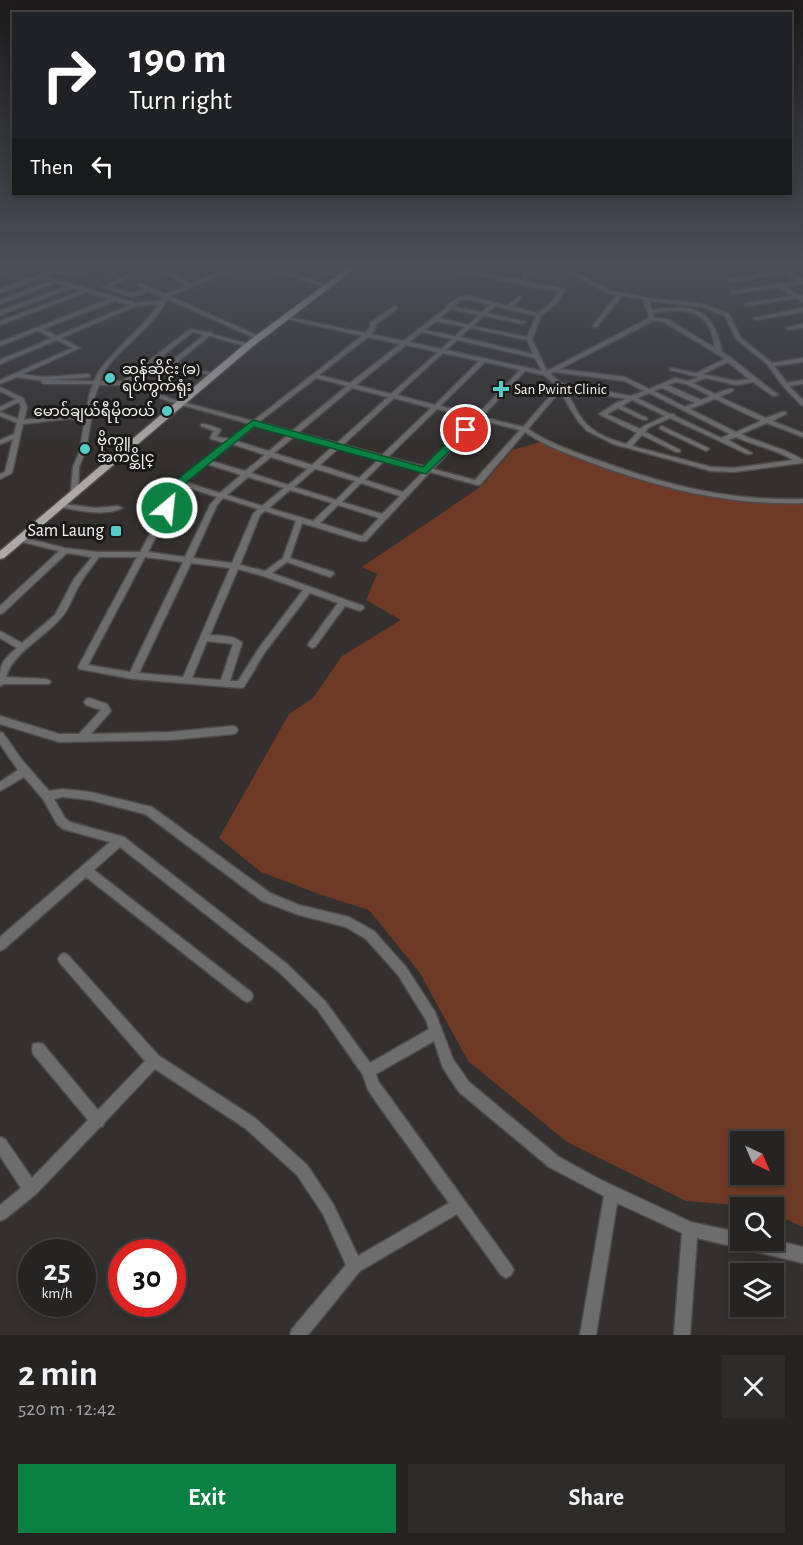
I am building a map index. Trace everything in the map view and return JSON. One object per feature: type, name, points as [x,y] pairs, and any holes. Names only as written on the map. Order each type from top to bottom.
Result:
[{"type":"main road","points":[[0,556],[75,490],[273,326]]},
{"type":"street","points":[[0,344],[45,326]]},
{"type":"street","points":[[0,362],[84,326]]},
{"type":"street","points":[[75,490],[76,467],[83,450],[98,379],[108,363],[144,326]]},
{"type":"street","points":[[231,326],[259,338]]},
{"type":"street","points":[[327,326],[546,374],[633,326]]},
{"type":"street","points":[[308,590],[262,650],[241,685],[133,676],[82,667],[180,483],[205,460],[367,335],[373,326]]},
{"type":"street","points":[[133,676],[214,505],[221,496],[424,326]]},
{"type":"street","points":[[187,679],[253,519],[471,326]]},
{"type":"street","points":[[472,326],[530,339]]},
{"type":"street","points":[[498,347],[519,326]]},
{"type":"street","points":[[533,326],[530,339],[536,356],[546,374],[559,386],[589,430],[628,446],[711,469],[734,470],[801,461]]},
{"type":"street","points":[[675,326],[729,359],[775,395]]},
{"type":"street","points":[[713,326],[719,353]]},
{"type":"street","points":[[733,326],[738,338],[770,364],[803,404]]},
{"type":"street","points":[[789,328],[801,326]]},
{"type":"street","points":[[0,382],[77,348],[38,329]]},
{"type":"street","points":[[124,383],[148,361],[192,330],[249,345]]},
{"type":"street","points":[[419,330],[536,356]]},
{"type":"street","points":[[169,366],[210,333]]},
{"type":"street","points":[[178,340],[197,344]]},
{"type":"street","points":[[164,351],[184,355]]},
{"type":"street","points":[[698,374],[729,359]]},
{"type":"street","points":[[770,364],[803,360]]},
{"type":"street","points":[[148,361],[214,375]]},
{"type":"street","points":[[314,525],[483,361]]},
{"type":"street","points":[[672,369],[736,383],[754,380]]},
{"type":"street","points":[[180,483],[299,522],[363,539],[523,370]]},
{"type":"street","points":[[555,370],[624,379],[736,435],[788,453],[801,461]]},
{"type":"street","points":[[18,375],[42,379],[98,379],[124,383],[180,403],[477,483],[559,386]]},
{"type":"street","points":[[314,376],[524,429],[538,438],[622,472],[690,491],[768,503],[803,501]]},
{"type":"street","points":[[688,383],[706,376]]},
{"type":"street","points":[[45,382],[98,379]]},
{"type":"street","points":[[678,451],[602,415],[616,405],[677,380],[803,435]]},
{"type":"street","points":[[785,385],[803,382]]},
{"type":"street","points":[[559,386],[632,398],[749,453]]},
{"type":"street","points":[[664,386],[699,402]]},
{"type":"street","points":[[0,389],[21,399],[24,407],[8,473],[0,477]]},
{"type":"street","points":[[628,446],[640,432],[669,416],[714,395],[731,390]]},
{"type":"street","points":[[0,409],[21,399]]},
{"type":"street","points":[[616,405],[645,419]]},
{"type":"street","points":[[723,441],[784,413]]},
{"type":"street","points":[[0,414],[20,422],[89,415]]},
{"type":"street","points":[[203,425],[218,430],[213,438],[404,495]]},
{"type":"street","points":[[662,428],[706,449]]},
{"type":"street","points":[[0,442],[18,435]]},
{"type":"street","points":[[538,438],[552,440],[646,476],[691,487],[751,497],[803,496]]},
{"type":"street","points":[[668,458],[690,442]]},
{"type":"street","points":[[205,460],[383,517]]},
{"type":"street","points":[[60,505],[94,510],[118,508]]},
{"type":"street","points":[[266,574],[286,559],[299,522]]},
{"type":"street","points":[[21,539],[97,555],[144,554],[235,566],[266,574],[360,608]]},
{"type":"street","points":[[0,611],[65,550]]},
{"type":"street","points":[[46,682],[0,682],[13,656],[58,617],[77,581],[97,555]]},
{"type":"street","points":[[286,559],[330,574]]},
{"type":"street","points":[[312,645],[343,603]]},
{"type":"street","points":[[0,634],[24,648]]},
{"type":"street","points":[[205,638],[238,643],[225,682]]},
{"type":"street","points":[[81,738],[106,711],[104,707],[88,702]]},
{"type":"street","points":[[0,720],[59,738],[171,736],[233,730]]},
{"type":"street","points":[[0,736],[25,771],[47,796],[67,826],[120,840],[283,968],[321,1005],[368,1071],[384,1101],[506,1270]]},
{"type":"street","points":[[0,787],[25,771]]},
{"type":"street","points":[[47,796],[63,793],[90,796],[148,810],[266,897],[356,926],[370,935],[402,970],[430,1016],[448,1063],[464,1087],[554,1162],[690,1229],[730,1238]]},
{"type":"street","points":[[0,945],[120,840]]},
{"type":"street","points":[[87,871],[247,996]]},
{"type":"street","points":[[64,959],[154,1061],[250,1124],[302,1170],[328,1209],[355,1266]]},
{"type":"street","points":[[368,1071],[437,1032]]},
{"type":"street","points":[[38,1049],[98,1121]]},
{"type":"street","points":[[0,1214],[31,1189],[154,1061]]},
{"type":"street","points":[[0,1144],[31,1189]]},
{"type":"street","points":[[588,1335],[612,1192]]},
{"type":"street","points":[[298,1335],[355,1266],[459,1204]]},
{"type":"street","points":[[682,1335],[690,1229]]},
{"type":"street","points":[[784,1250],[803,1255]]},
{"type":"shaded area","points":[[540,442],[636,477],[702,494],[769,502],[803,501],[803,1227],[784,1218],[784,1197],[730,1197],[730,1204],[686,1201],[567,1142],[468,1061],[420,973],[369,910],[261,872],[219,838],[289,714],[313,698],[342,656],[401,620],[366,600],[377,574],[362,567],[482,486],[512,450]]},
{"type":"place","name":"ဆန်ဆိုင်း (ခ) ရပ်ကွက်ရုံး","points":[[110,378]]},
{"type":"place","name":"San Pwint Clinic","points":[[501,389]]},
{"type":"place","name":"မောဝ်ချယ်ရီမိုတယ်","points":[[167,411]]},
{"type":"place","name":"ဗိုက္ပူ အကင္ဆိုင္","points":[[85,449]]},
{"type":"place","name":"Sam Laung","points":[[116,531]]},
{"type":"route","points":[[167,508],[183,479],[253,423],[426,471],[466,430]]}]
